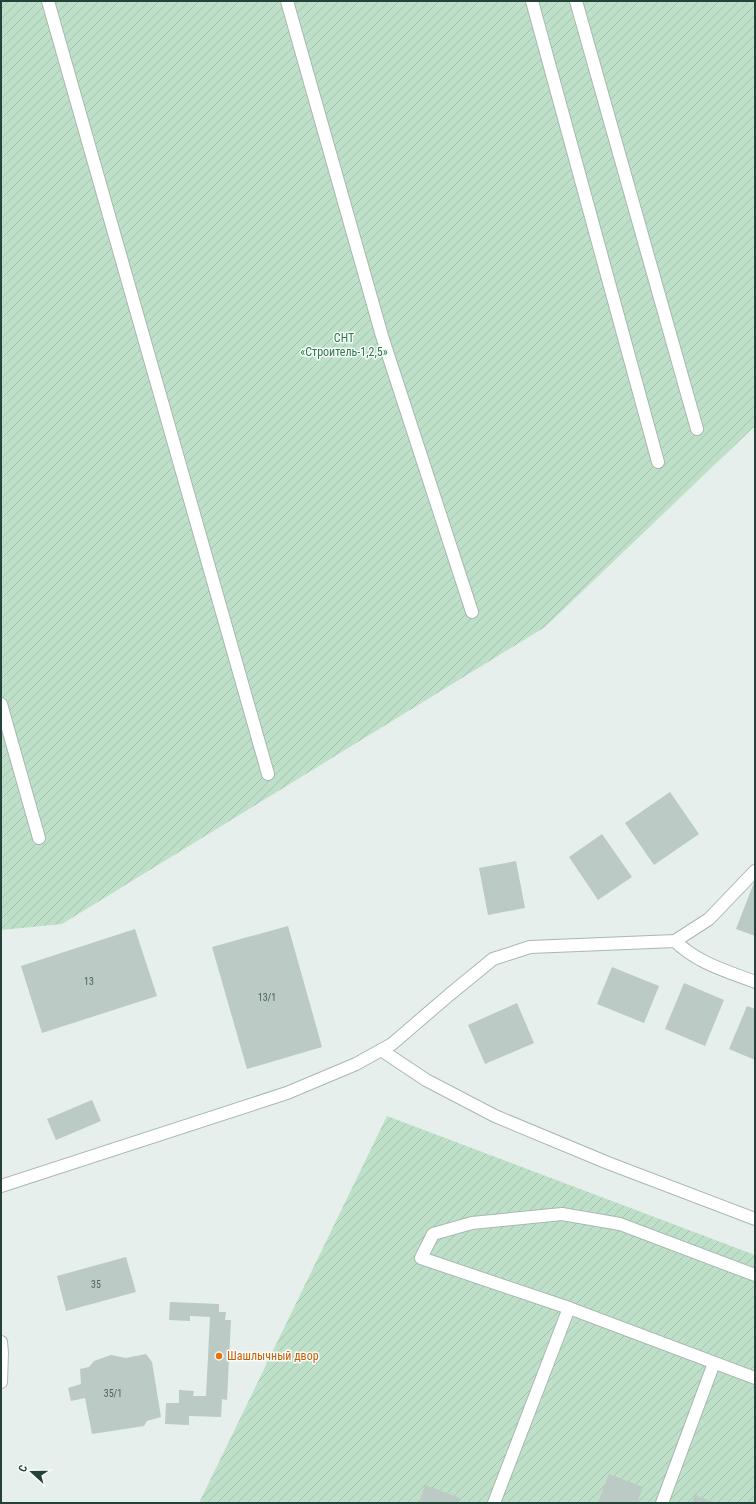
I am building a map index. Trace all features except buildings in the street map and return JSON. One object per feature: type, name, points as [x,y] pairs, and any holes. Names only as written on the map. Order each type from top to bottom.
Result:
[{"type":"street","points":[[48,1],[268,774]]},
{"type":"street","points":[[287,1],[382,336],[472,612]]},
{"type":"street","points":[[532,1],[658,462]]},
{"type":"street","points":[[576,1],[697,429]]},
{"type":"street","points":[[1,704],[39,838]]},
{"type":"street","points":[[1,1186],[287,1093],[356,1064],[392,1044],[493,959],[530,947],[675,941],[710,919],[755,871]]},
{"type":"street","points":[[675,941],[685,951],[700,960],[755,982]]},
{"type":"street","points":[[381,1050],[426,1080],[495,1116],[608,1164],[755,1219]]},
{"type":"street","points":[[755,1275],[620,1224],[562,1214],[472,1223],[433,1234],[421,1258],[569,1308],[755,1378]]},
{"type":"street","points":[[494,1503],[569,1308]]},
{"type":"street","points":[[1,1342],[1,1382]]},
{"type":"street","points":[[662,1503],[714,1363]]},
{"type":"green space","name":"СНТ «Строитель-1,2,5»","points":[[1,1],[755,1],[755,426],[545,627],[62,924],[1,930]]},
{"type":"green space","points":[[387,1116],[755,1255],[755,1503],[199,1503]]},
{"type":"place","name":"Шашлычный двор","points":[[219,1356]]}]
